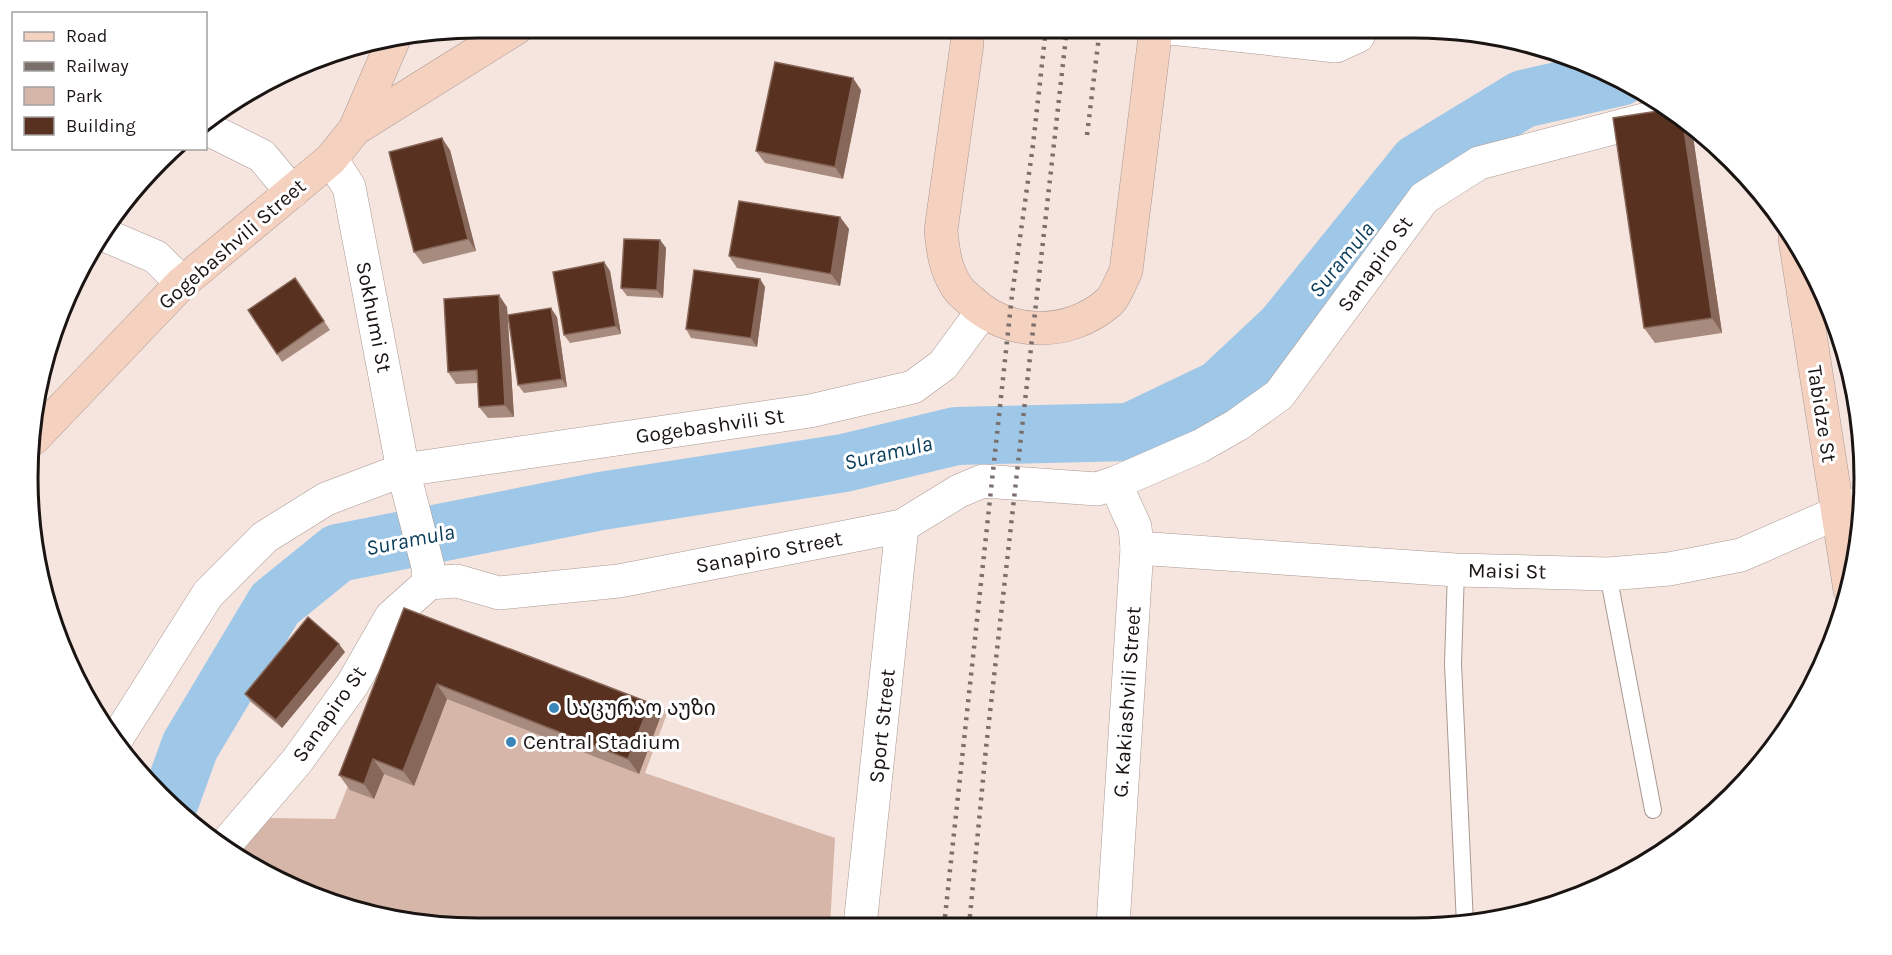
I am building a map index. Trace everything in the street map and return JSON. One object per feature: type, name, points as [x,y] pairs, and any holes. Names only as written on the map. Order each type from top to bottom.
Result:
[{"type":"street","name":"Gogebashvili Street","points":[[355,129],[500,38]]},
{"type":"street","points":[[967,38],[941,230],[944,260],[957,289],[982,312],[1014,326],[1046,329],[1080,321],[1110,302],[1126,271],[1155,38]]},
{"type":"street","points":[[1263,38],[1336,46],[1354,38]]},
{"type":"street","name":"Gogebashvili Street","points":[[40,432],[182,283],[331,159],[355,129],[391,46]]},
{"type":"street","name":"Sanapiro St","points":[[1115,483],[1200,446],[1237,425],[1279,395],[1424,198],[1479,163],[1663,115]]},
{"type":"street","points":[[208,129],[262,156],[292,192]]},
{"type":"street","name":"Sokhumi St","points":[[331,159],[349,188],[404,475],[428,575]]},
{"type":"street","points":[[109,237],[156,257],[182,283]]},
{"type":"street","name":"Tabidze St","points":[[1801,268],[1851,507],[1851,537]]},
{"type":"street","name":"Gogebashvili St","points":[[120,733],[208,594],[264,537],[326,499],[404,475],[810,411],[913,387],[943,365],[982,312]]},
{"type":"street","name":"Sanapiro Street","points":[[428,575],[499,593],[619,581],[902,526],[959,491],[983,482],[1097,489],[1115,483]]},
{"type":"street","name":"G. Kakiashvili Street","points":[[1113,918],[1137,548],[1135,527],[1115,483]]},
{"type":"street","name":"Maisi St","points":[[1137,548],[1456,570],[1608,574],[1669,569],[1741,555],[1851,507]]},
{"type":"street","name":"Sport Street","points":[[861,918],[902,526]]},
{"type":"street","name":"Sanapiro St","points":[[229,840],[297,761],[352,685],[392,617],[428,575]]},
{"type":"lane","points":[[1456,570],[1454,664],[1465,915]]},
{"type":"lane","points":[[1608,574],[1653,810]]},
{"type":"green space","name":"Central Stadium","points":[[415,614],[668,711],[645,773],[835,838],[830,918],[478,918],[420,914],[364,903],[336,894],[283,872],[239,847],[269,818],[335,819]]},
{"type":"building","points":[[775,62],[853,78],[835,167],[756,151]]},
{"type":"building","points":[[1658,111],[1684,130],[1712,318],[1644,328],[1613,118]]},
{"type":"building","points":[[442,138],[468,239],[414,252],[389,152]]},
{"type":"building","points":[[739,201],[840,217],[831,274],[729,256]]},
{"type":"building","points":[[624,239],[660,240],[657,290],[621,288]]},
{"type":"building","points":[[604,262],[616,326],[564,335],[553,272]]},
{"type":"building","points":[[694,270],[760,279],[751,338],[686,329]]},
{"type":"building","points":[[295,278],[324,321],[277,354],[248,310]]},
{"type":"building","points":[[499,295],[505,405],[479,407],[477,370],[448,372],[444,299]]},
{"type":"building","points":[[551,308],[562,379],[518,385],[508,315]]},
{"type":"building","name":"საცურაო აუზი","points":[[404,608],[650,703],[628,759],[437,684],[403,771],[373,759],[364,784],[339,775]]},
{"type":"building","points":[[308,617],[339,644],[276,720],[245,694]]},
{"type":"waterway","name":"Suramula","points":[[172,795],[190,746],[275,604],[338,553],[601,501],[844,463],[956,436],[1130,432],[1220,389],[1284,329],[1418,163],[1523,99],[1604,81]]},
{"type":"railway","points":[[945,918],[1012,295],[1045,38]]},
{"type":"railway","points":[[970,918],[986,748],[1066,38]]},
{"type":"railway","points":[[1087,135],[1099,38]]},
{"type":"place","name":"საცურაო აუზი","points":[[554,708]]},
{"type":"place","name":"Central Stadium","points":[[511,742]]}]
